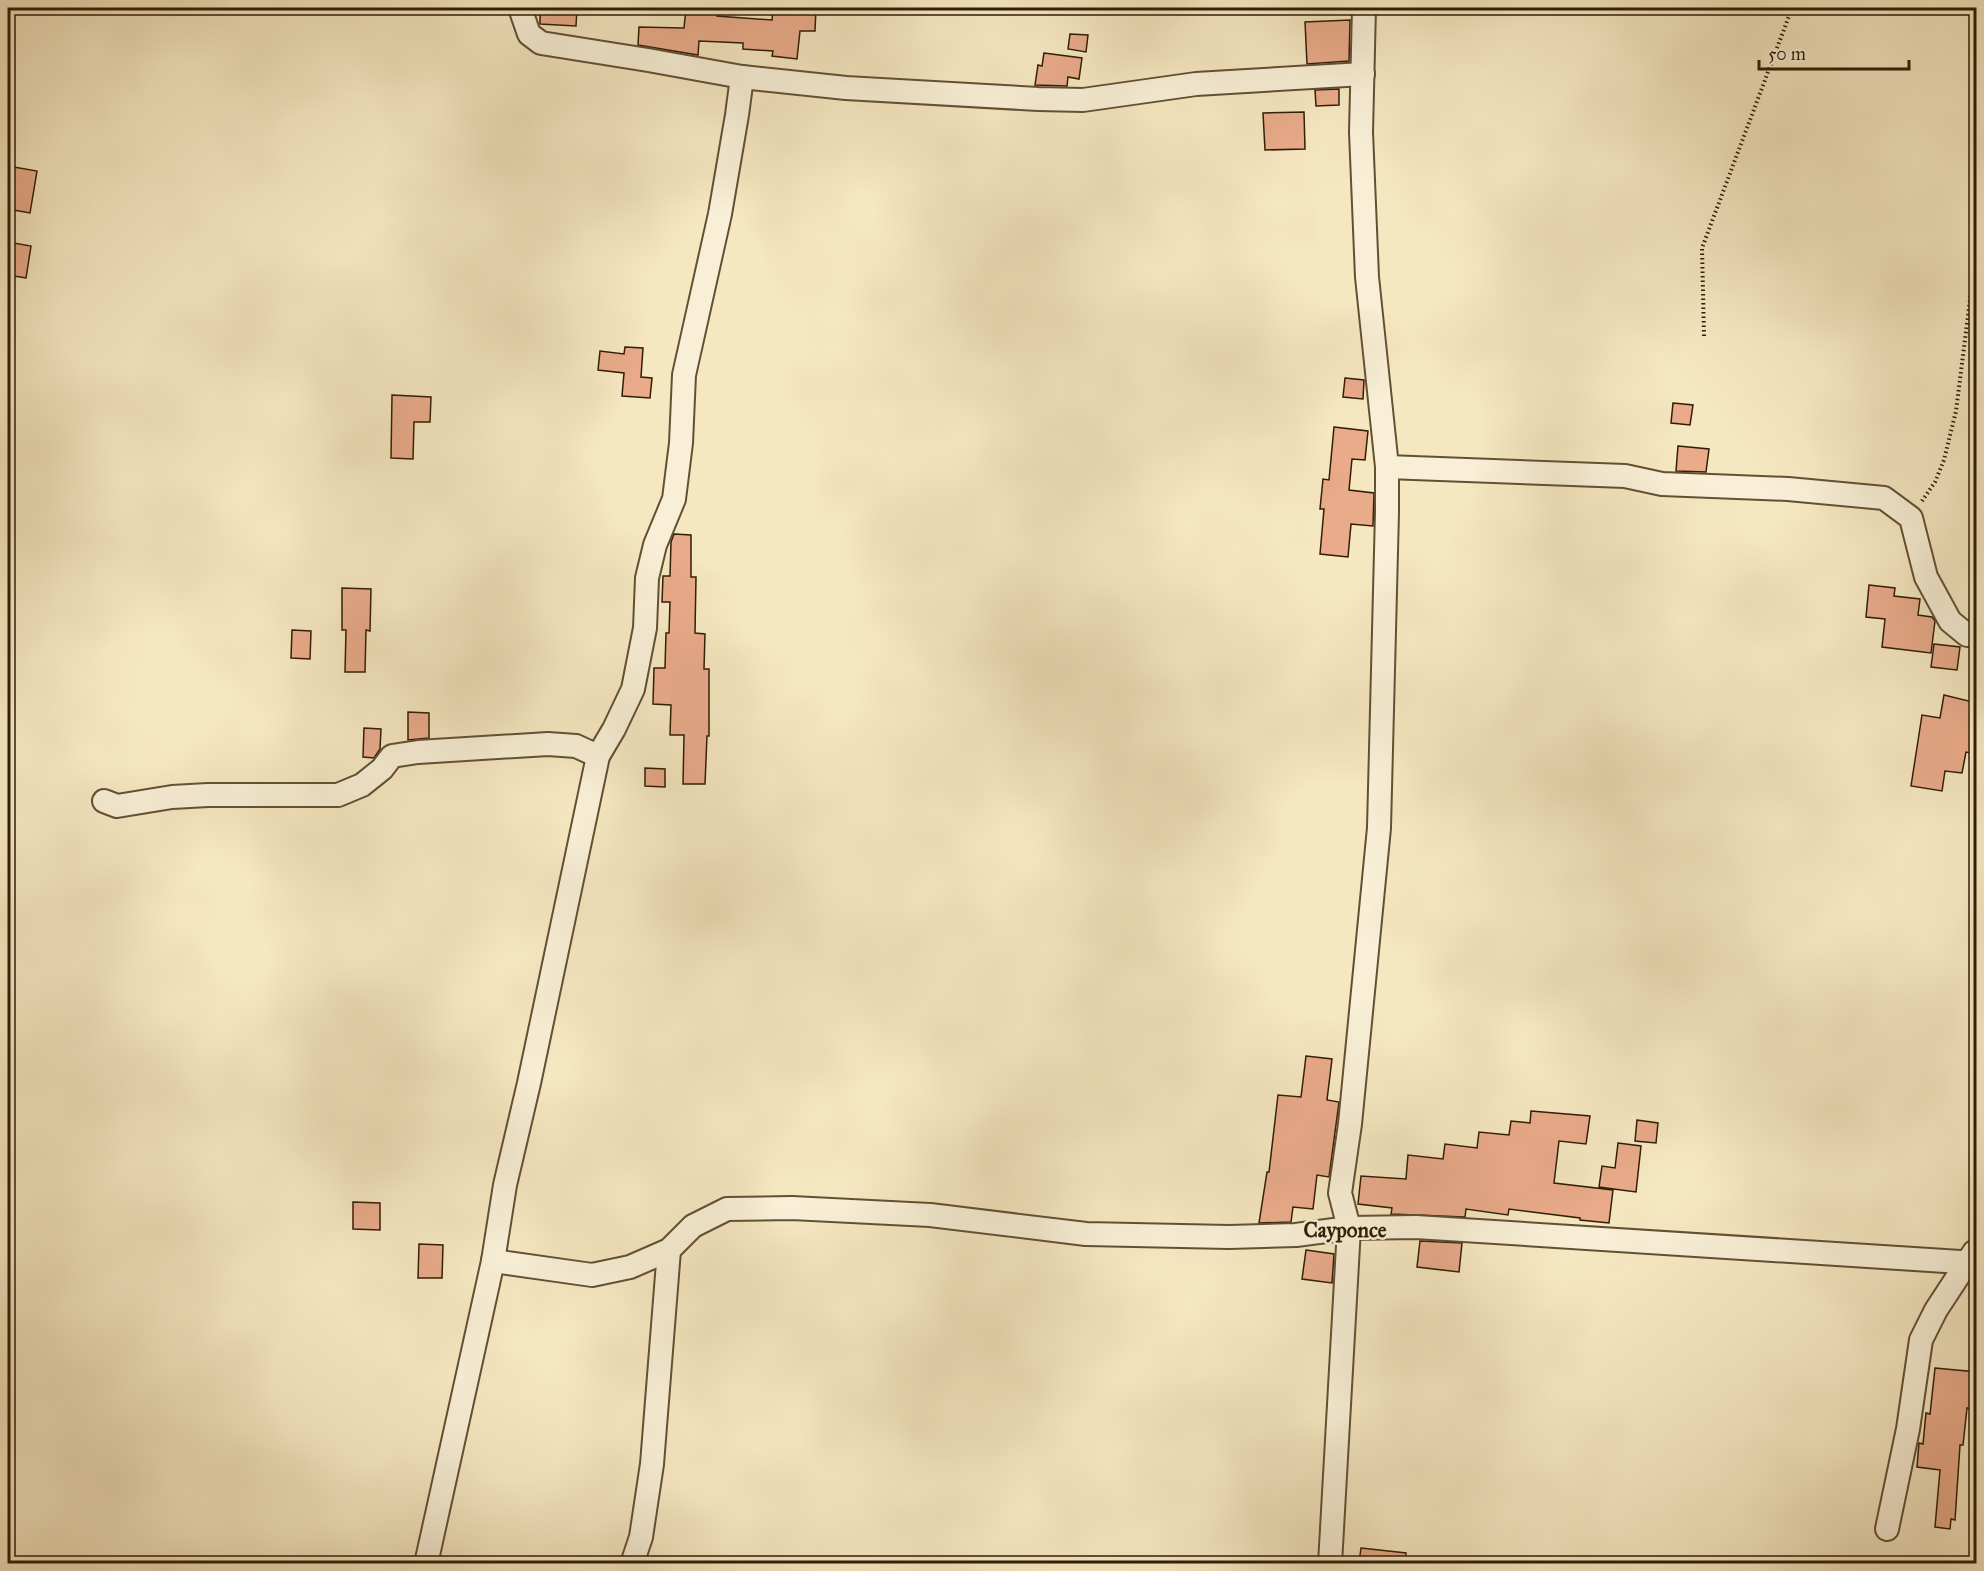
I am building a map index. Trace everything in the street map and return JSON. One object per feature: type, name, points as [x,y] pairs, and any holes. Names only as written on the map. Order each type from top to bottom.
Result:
[{"type":"street","points":[[520,8],[529,34],[541,43],[742,77],[846,88],[1083,100],[1196,84],[1363,74]]},
{"type":"street","points":[[1330,1563],[1349,1228],[1340,1193],[1350,1124],[1379,828],[1384,665],[1387,467],[1367,277],[1361,132],[1364,8]]},
{"type":"street","points":[[426,1563],[493,1261],[505,1185],[529,1083],[598,756],[633,689],[645,628],[647,578],[655,545],[674,499],[681,443],[684,375],[720,214],[742,77]]},
{"type":"street","points":[[1387,467],[1624,476],[1662,484],[1788,489],[1884,498],[1911,518],[1926,577],[1950,621],[1967,635],[1977,635]]},
{"type":"street","points":[[104,801],[117,806],[172,797],[208,795],[338,795],[362,785],[382,769],[392,756],[418,752],[548,744],[576,746],[598,756]]},
{"type":"street","points":[[493,1261],[592,1275],[630,1267],[669,1250],[693,1226],[727,1209],[792,1208],[930,1215],[1086,1234],[1229,1237],[1296,1235],[1349,1228],[1416,1227],[1973,1258]]},
{"type":"street","points":[[632,1563],[640,1537],[652,1464],[669,1250]]},
{"type":"street","points":[[1887,1530],[1908,1429],[1921,1340],[1936,1310],[1973,1258]]},
{"type":"path","points":[[1704,336],[1702,248],[1792,8]]},
{"type":"path","points":[[1911,518],[1935,482],[1944,460],[1956,411],[1977,252]]},
{"type":"building","points":[[540,8],[577,8],[576,26],[540,24]]},
{"type":"building","points":[[686,8],[718,8],[717,16],[772,20],[773,8],[816,8],[815,31],[800,31],[797,59],[772,56],[773,51],[743,49],[743,43],[699,41],[698,55],[638,45],[639,27],[684,28]]},
{"type":"building","points":[[1350,20],[1349,61],[1307,64],[1305,22]]},
{"type":"building","points":[[1070,34],[1088,35],[1086,52],[1068,49]]},
{"type":"building","points":[[1044,53],[1082,58],[1079,79],[1068,77],[1067,86],[1035,85],[1038,65],[1042,66]]},
{"type":"building","points":[[1339,89],[1339,105],[1316,106],[1315,90]]},
{"type":"building","points":[[1304,112],[1305,149],[1265,150],[1263,113]]},
{"type":"building","points":[[8,166],[37,171],[30,213],[8,209]]},
{"type":"building","points":[[8,242],[31,246],[26,278],[8,275]]},
{"type":"building","points":[[625,347],[643,348],[641,377],[652,378],[650,398],[622,396],[624,373],[598,370],[600,351],[624,354]]},
{"type":"building","points":[[1345,378],[1364,380],[1363,399],[1343,397]]},
{"type":"building","points":[[392,395],[431,397],[430,422],[414,422],[413,459],[391,458]]},
{"type":"building","points":[[1673,403],[1693,405],[1690,425],[1671,423]]},
{"type":"building","points":[[1334,427],[1368,431],[1365,460],[1352,459],[1349,490],[1374,493],[1373,526],[1351,524],[1348,557],[1320,554],[1324,509],[1320,509],[1323,479],[1329,480]]},
{"type":"building","points":[[1678,446],[1709,449],[1706,472],[1676,471]]},
{"type":"building","points":[[674,534],[691,535],[691,577],[696,577],[695,633],[705,634],[704,669],[709,669],[709,736],[707,736],[705,784],[683,784],[684,735],[670,735],[671,705],[653,704],[654,668],[665,668],[670,602],[662,602],[663,576],[670,576],[671,542]]},
{"type":"building","points":[[1869,585],[1895,588],[1894,596],[1920,599],[1918,615],[1932,617],[1935,621],[1931,653],[1882,647],[1885,619],[1866,617]]},
{"type":"building","points":[[342,588],[371,589],[370,631],[366,630],[365,672],[345,672],[346,630],[342,630]]},
{"type":"building","points":[[292,630],[311,631],[310,659],[291,658]]},
{"type":"building","points":[[1934,644],[1960,647],[1957,670],[1931,667]]},
{"type":"building","points":[[1944,695],[1977,703],[1977,754],[1966,752],[1962,773],[1945,771],[1942,791],[1911,786],[1922,715],[1940,718]]},
{"type":"building","points":[[408,712],[429,713],[429,738],[408,740]]},
{"type":"building","points":[[364,728],[381,729],[380,749],[374,758],[363,757]]},
{"type":"building","points":[[645,768],[665,769],[665,787],[645,786]]},
{"type":"building","points":[[1306,1056],[1332,1059],[1327,1100],[1339,1102],[1329,1177],[1317,1175],[1313,1209],[1293,1207],[1291,1222],[1259,1223],[1267,1172],[1269,1172],[1278,1095],[1301,1097]]},
{"type":"building","points":[[1531,1111],[1590,1116],[1586,1144],[1559,1141],[1554,1183],[1613,1190],[1609,1223],[1509,1209],[1508,1215],[1466,1209],[1465,1217],[1391,1214],[1392,1208],[1358,1204],[1361,1176],[1406,1179],[1408,1155],[1443,1159],[1445,1144],[1477,1148],[1479,1132],[1509,1135],[1511,1121],[1530,1123]]},
{"type":"building","points":[[1637,1120],[1658,1123],[1656,1143],[1635,1141]]},
{"type":"building","points":[[1618,1143],[1641,1146],[1636,1192],[1599,1187],[1602,1166],[1615,1168]]},
{"type":"building","points":[[353,1202],[380,1203],[380,1230],[353,1229]]},
{"type":"building","points":[[1420,1241],[1462,1243],[1459,1272],[1417,1267]]},
{"type":"building","points":[[419,1244],[443,1245],[442,1278],[418,1278]]},
{"type":"building","points":[[1306,1250],[1334,1254],[1332,1283],[1302,1279]]},
{"type":"building","points":[[1935,1368],[1977,1372],[1977,1410],[1967,1408],[1963,1445],[1960,1445],[1955,1520],[1951,1519],[1950,1529],[1935,1527],[1940,1470],[1917,1467],[1919,1443],[1923,1444],[1926,1413],[1930,1414]]},
{"type":"building","points":[[1361,1548],[1406,1553],[1405,1563],[1359,1563]]},
{"type":"district","name":"Cayponce","points":[[1345,1230]]}]
